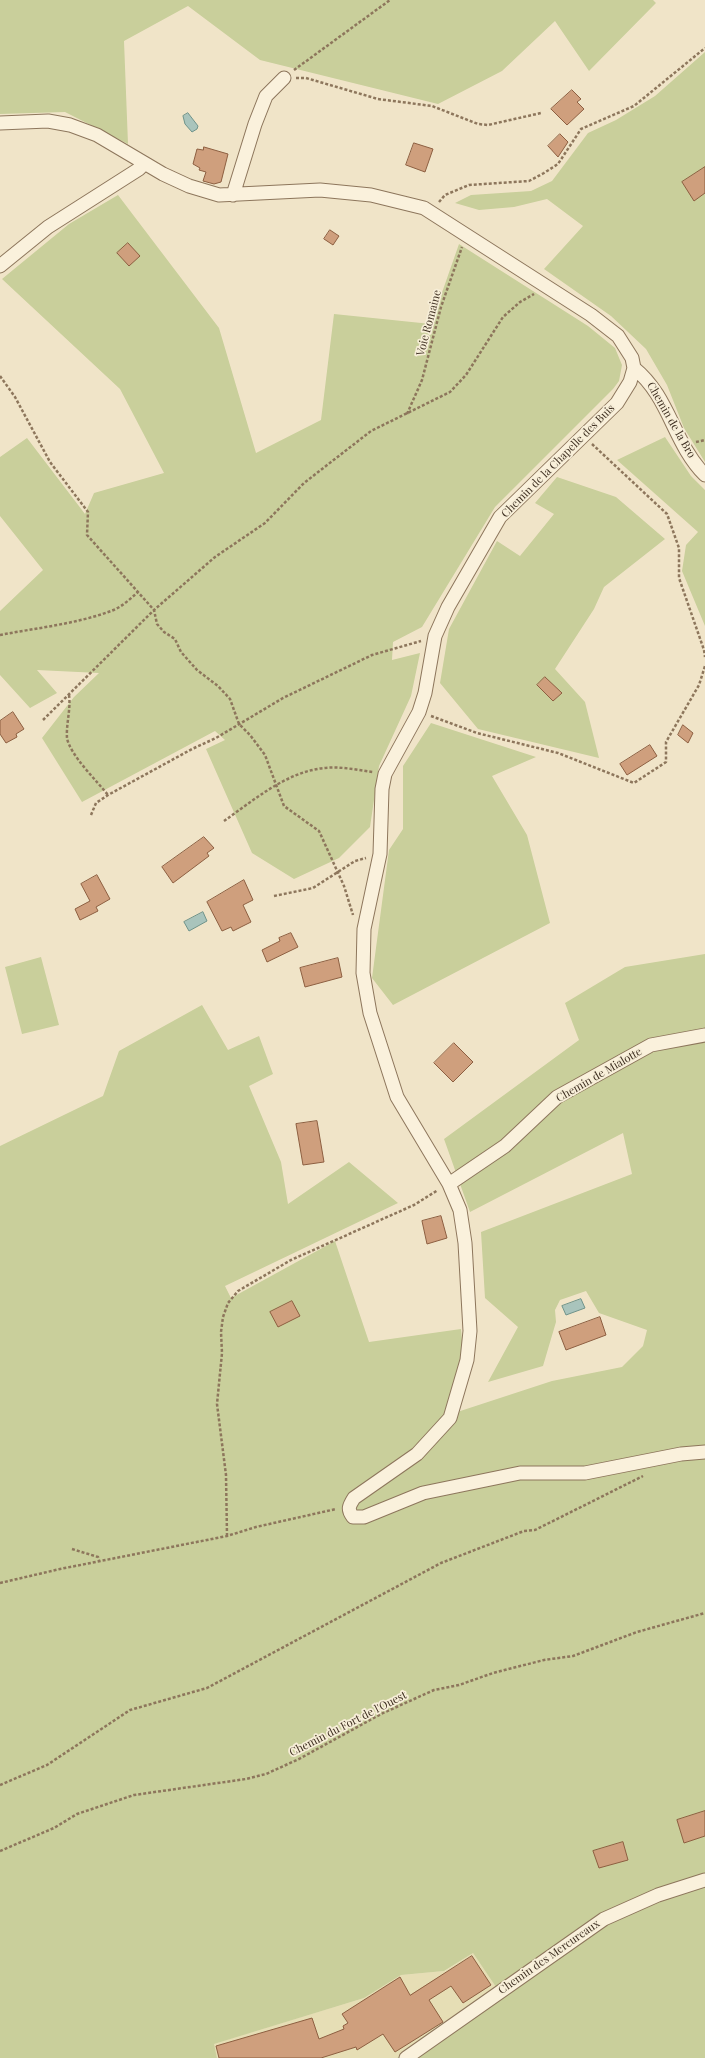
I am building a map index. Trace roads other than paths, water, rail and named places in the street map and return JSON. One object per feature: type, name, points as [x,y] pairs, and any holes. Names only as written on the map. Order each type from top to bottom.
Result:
[{"type":"street","points":[[233,195],[255,124],[266,96],[284,78]]},
{"type":"street","points":[[0,123],[48,121],[70,124],[97,135],[144,164],[189,186],[219,195],[320,190],[371,195],[424,208],[591,315],[618,336],[632,358],[634,368]]},
{"type":"street","points":[[0,266],[48,227],[139,169],[144,164]]},
{"type":"street","name":"Chemin de la Chapelle des Buis","points":[[634,368],[630,382],[617,403],[500,517],[448,607],[435,636],[425,693],[419,712],[386,774],[382,789],[380,854],[364,929],[363,973],[370,1013],[397,1097],[449,1184],[460,1210],[465,1243],[470,1331],[466,1360],[450,1418],[417,1454],[354,1498],[348,1506],[353,1517],[364,1517],[423,1493],[520,1473],[585,1473],[681,1454],[705,1452]]},
{"type":"street","name":"Chemin de la Bro","points":[[634,368],[646,378],[657,392],[683,445],[705,475]]},
{"type":"street","name":"Chemin de Mialotte","points":[[449,1184],[504,1146],[558,1097],[651,1044],[705,1035]]},
{"type":"street","name":"Chemin des Mercureaux","points":[[406,2058],[604,1919],[658,1895],[705,1880]]},
{"type":"water","points":[[188,113],[198,126],[197,129],[192,132],[185,124],[183,116]]},
{"type":"water","points":[[203,912],[207,921],[189,931],[184,922]]},
{"type":"water","points":[[581,1299],[585,1308],[566,1315],[562,1306]]}]
